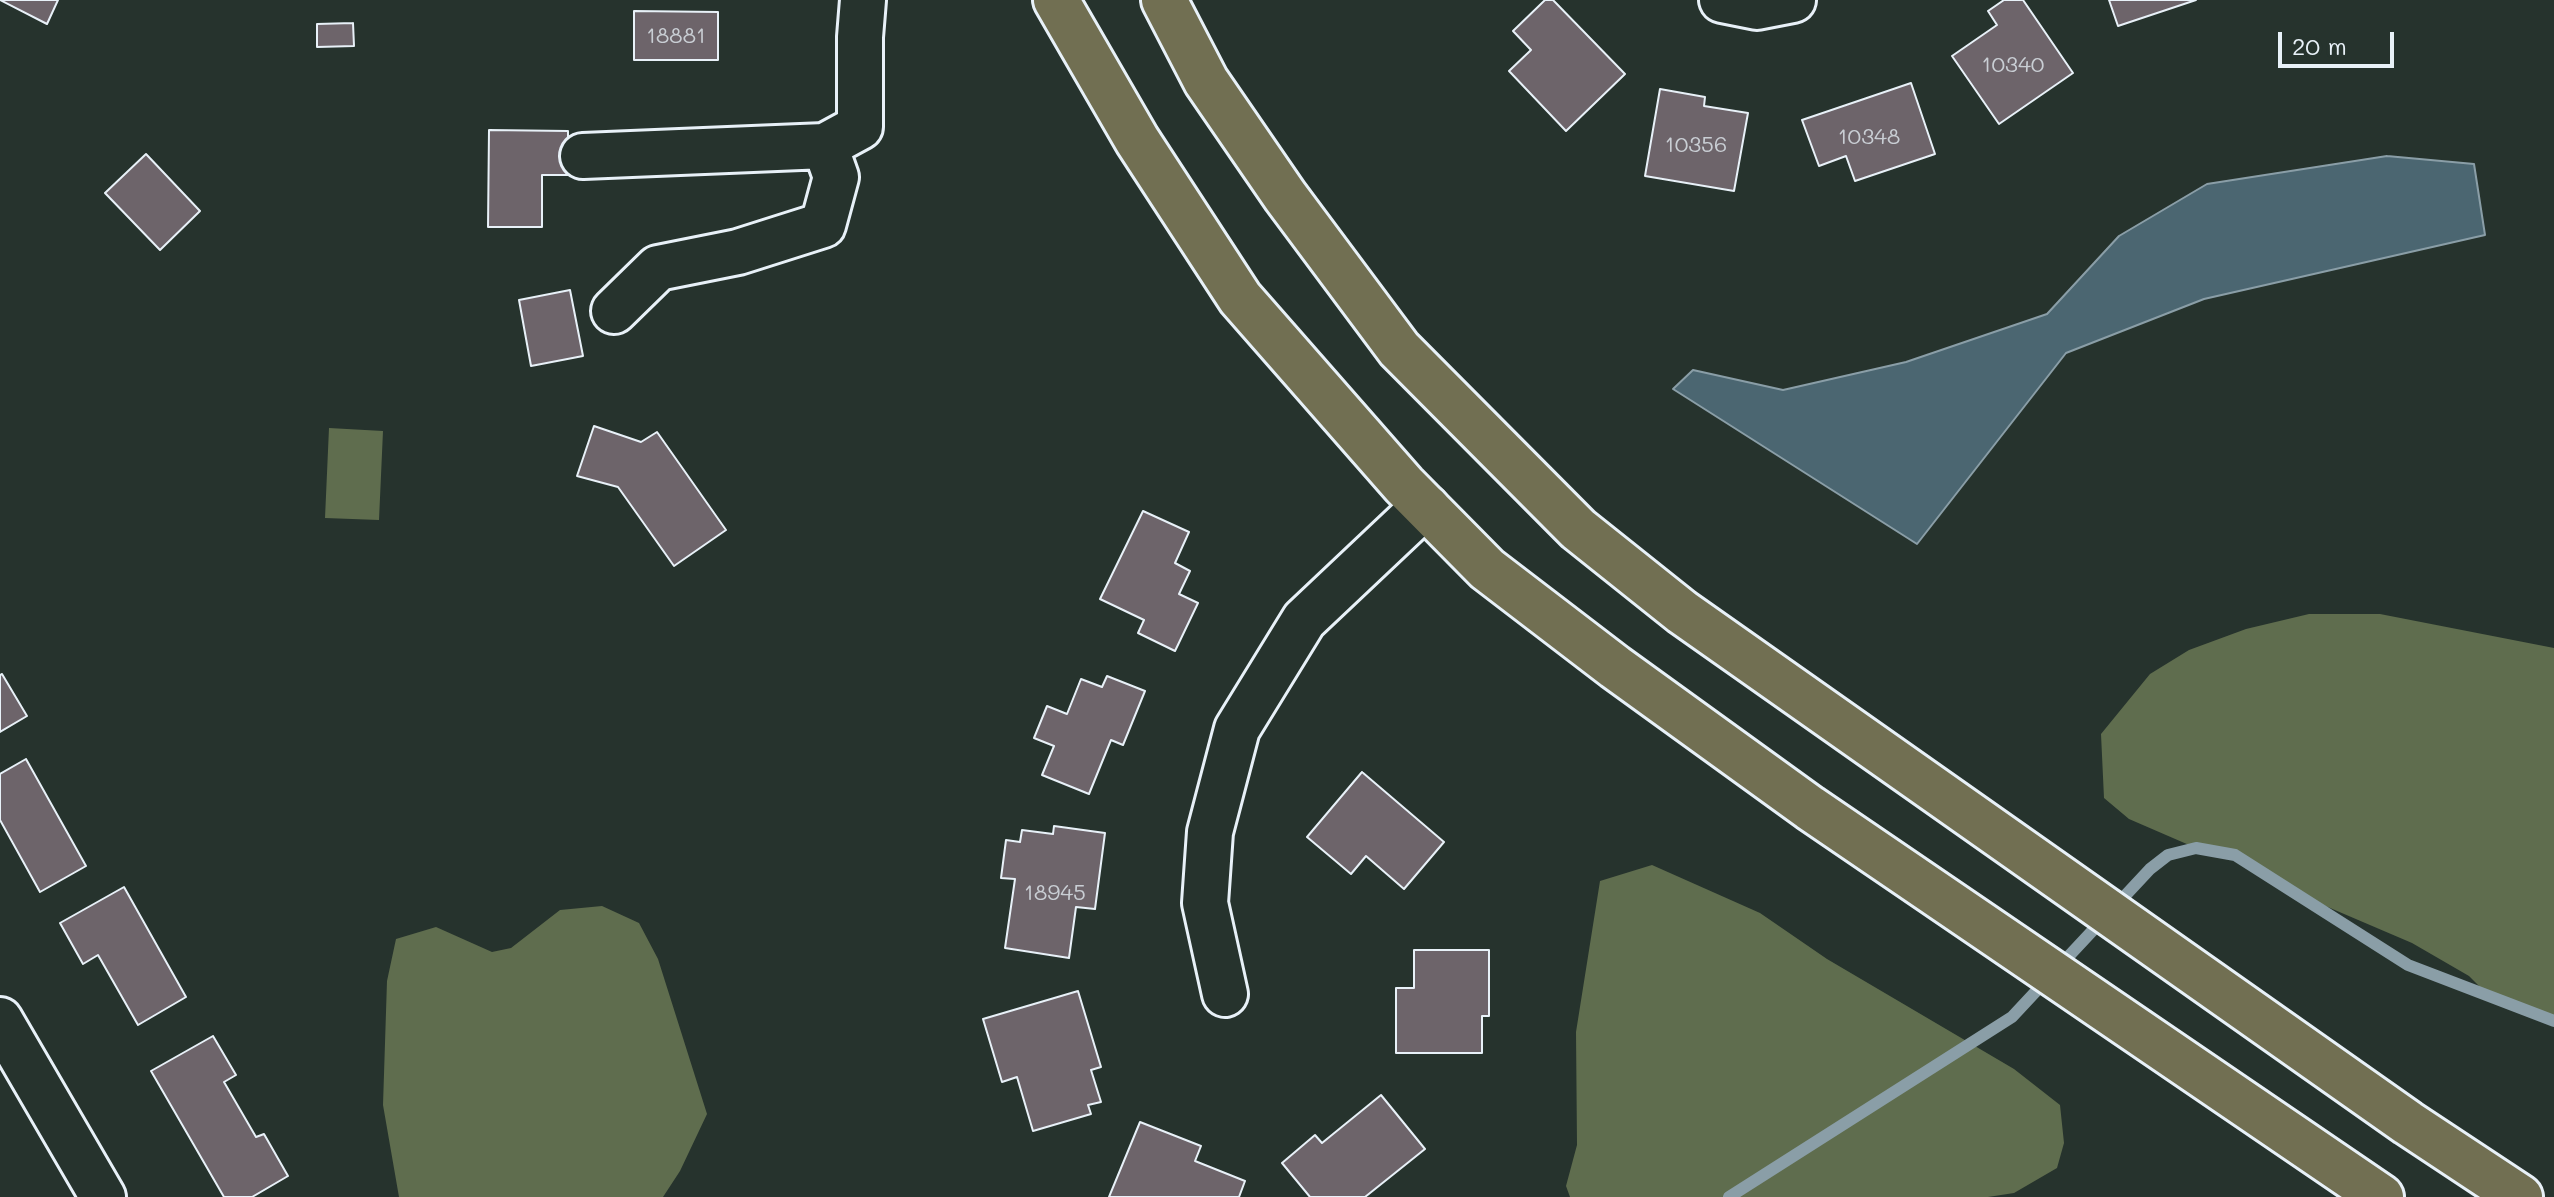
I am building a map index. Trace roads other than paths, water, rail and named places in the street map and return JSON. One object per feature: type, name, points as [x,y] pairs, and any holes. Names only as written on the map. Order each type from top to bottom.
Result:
[{"type":"main road","points":[[1056,0],[1137,140],[1240,298],[1394,474],[1487,569],[1761,773],[2381,1197]]},
{"type":"main road","points":[[1164,0],[1206,81],[1285,196],[1399,349],[1578,529],[1682,612],[2408,1123],[2520,1197]]},
{"type":"street","points":[[614,311],[658,268],[738,252],[823,225],[836,177],[860,37],[863,0]]},
{"type":"street","points":[[1722,0],[1757,7],[1793,0]]},
{"type":"street","points":[[583,156],[842,136]]},
{"type":"street","points":[[1225,994],[1205,903],[1210,832],[1237,729],[1304,620],[1412,518],[1427,508]]},
{"type":"street","points":[[0,1020],[103,1197]]},
{"type":"water","points":[[2387,156],[2474,164],[2485,235],[2204,299],[2066,353],[1917,544],[1673,389],[1693,370],[1783,390],[1906,362],[2047,314],[2119,236],[2207,184]]},
{"type":"waterway","points":[[1729,1197],[2012,1017],[2150,869],[2168,855],[2196,848],[2235,855],[2408,965],[2554,1021]]}]
